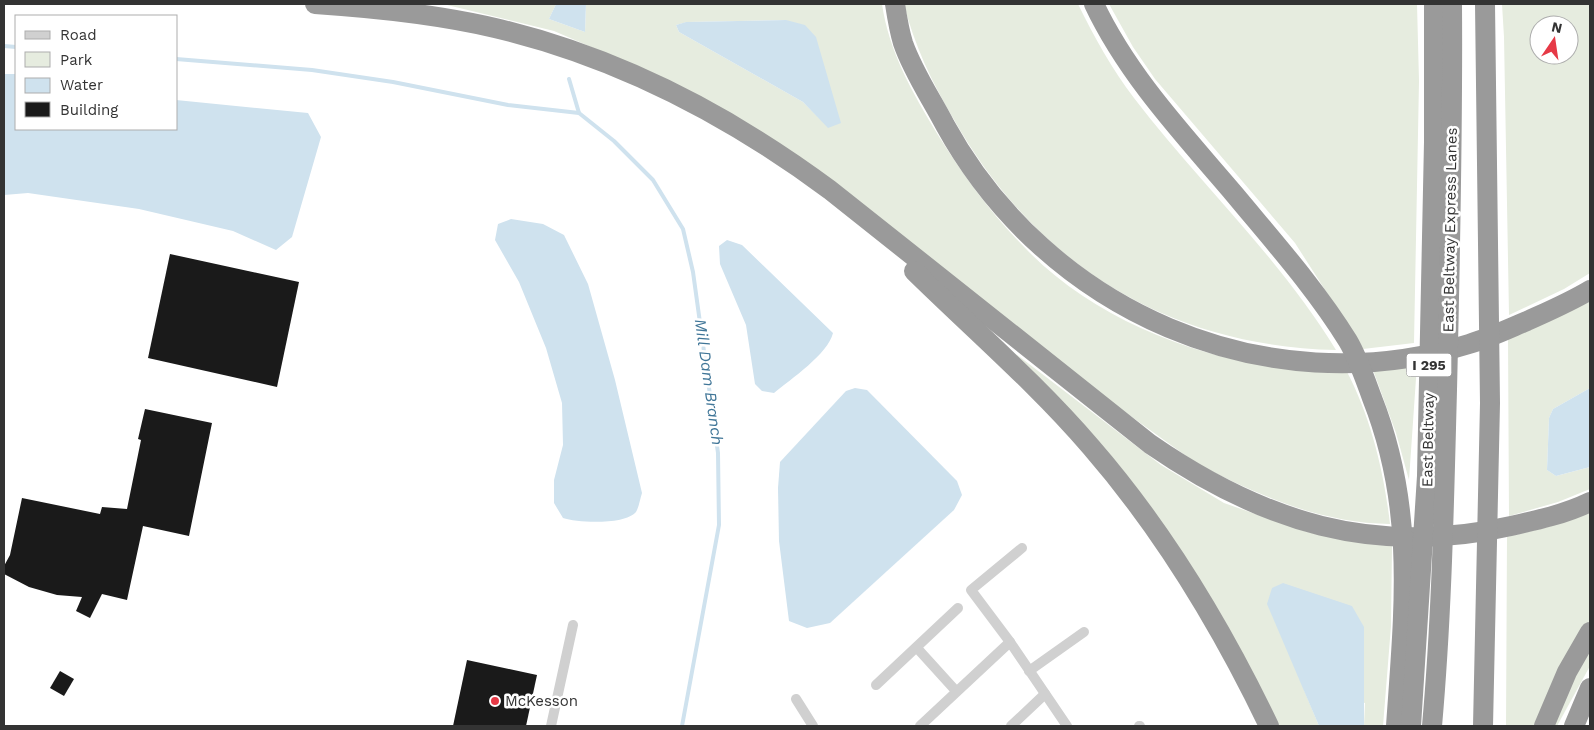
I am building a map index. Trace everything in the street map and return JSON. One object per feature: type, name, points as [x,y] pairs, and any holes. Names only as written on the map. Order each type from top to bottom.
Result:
[{"type":"highway","points":[[315,4],[449,18],[495,28],[586,56],[672,91],[713,112],[793,163],[830,190],[1179,465],[1262,508],[1304,522],[1359,534],[1424,538],[1470,535],[1548,518],[1590,502]]},
{"type":"highway","points":[[895,4],[903,43],[922,86],[958,149],[976,174],[1024,230],[1076,276],[1123,306],[1172,330],[1227,349],[1284,361],[1325,364],[1376,361],[1439,352],[1470,344],[1568,304],[1590,290]]},
{"type":"highway","points":[[1094,4],[1114,41],[1157,103],[1296,268],[1323,304],[1349,343],[1372,395],[1390,447],[1403,521],[1405,566],[1404,617],[1396,726]]},
{"type":"highway","name":"East Beltway","points":[[1411,726],[1427,476],[1434,152],[1434,4]]},
{"type":"highway","name":"East Beltway Express Lanes","points":[[1432,726],[1438,657],[1444,477],[1453,144],[1452,4]]},
{"type":"highway","points":[[1483,726],[1490,403],[1485,4]]},
{"type":"highway","points":[[830,190],[1059,412],[1116,477],[1201,599],[1237,660],[1269,726]]},
{"type":"highway","points":[[1469,726],[1490,403]]},
{"type":"highway","points":[[1544,726],[1567,672],[1590,632]]},
{"type":"highway","points":[[1574,726],[1590,688]]},
{"type":"street","points":[[1022,548],[971,590],[1010,642],[1067,726]]},
{"type":"street","points":[[876,685],[958,608]]},
{"type":"street","points":[[551,726],[573,625]]},
{"type":"street","points":[[1029,671],[1084,632]]},
{"type":"street","points":[[920,726],[1010,642]]},
{"type":"street","points":[[917,648],[956,691]]},
{"type":"street","points":[[1011,726],[1045,694]]},
{"type":"street","points":[[796,700],[813,726]]},
{"type":"green space","points":[[443,4],[556,4],[549,19],[585,32],[586,5],[580,4],[882,4],[890,39],[903,72],[948,151],[980,196],[1003,224],[1028,251],[1060,279],[1095,304],[1134,325],[1175,342],[1217,355],[1261,364],[1304,369],[1346,370],[1363,407],[1375,445],[1390,524],[1339,519],[1314,513],[1242,486],[1196,463],[656,75],[554,31]],"holes":[[[786,20],[828,127],[803,102],[679,32],[676,25],[687,22]]]},
{"type":"green space","points":[[904,4],[1078,4],[1090,29],[1118,76],[1134,98],[1290,284],[1336,350],[1275,345],[1217,333],[1163,314],[1113,288],[1066,255],[1024,216],[986,170],[953,118],[931,77],[918,49]]},
{"type":"green space","points":[[1109,4],[1417,4],[1419,81],[1414,343],[1363,349],[1295,243],[1155,79],[1133,47]]},
{"type":"green space","points":[[1502,4],[1590,4],[1590,273],[1564,289],[1509,315]]},
{"type":"green space","points":[[1590,294],[1590,388],[1553,409],[1549,418],[1547,470],[1556,476],[1590,467],[1590,489],[1558,502],[1509,516],[1508,337]]},
{"type":"green space","points":[[1008,348],[1161,465],[1224,503],[1307,532],[1392,546],[1391,626],[1383,726],[1364,726],[1365,703],[1304,690],[1319,726],[1274,726],[1245,665]]},
{"type":"green space","points":[[1417,364],[1409,480],[1396,433],[1373,370]]},
{"type":"green space","points":[[1590,512],[1590,620],[1537,726],[1506,726],[1507,537],[1548,527]]},
{"type":"green space","points":[[1590,639],[1590,666],[1557,726],[1548,726]]},
{"type":"water","points":[[556,4],[586,4],[585,32],[549,19]]},
{"type":"water","points":[[786,20],[805,25],[816,37],[841,123],[828,128],[803,102],[679,32],[676,25],[686,22]]},
{"type":"water","points":[[4,74],[15,74],[15,130],[178,130],[178,100],[308,113],[321,137],[292,237],[276,250],[233,231],[139,209],[28,193],[4,195]]},
{"type":"water","points":[[511,219],[543,224],[564,235],[588,284],[615,380],[642,493],[636,512],[630,516],[601,522],[570,520],[563,518],[554,503],[554,480],[563,445],[562,403],[546,348],[519,282],[495,240],[498,224]]},
{"type":"water","points":[[727,240],[742,245],[833,333],[830,341],[817,358],[774,393],[762,391],[755,384],[746,325],[720,264],[719,246]]},
{"type":"water","points":[[855,388],[867,390],[957,481],[962,495],[954,510],[830,623],[807,628],[789,621],[779,541],[778,488],[780,462],[846,391]]},
{"type":"water","points":[[1590,388],[1590,467],[1556,476],[1547,470],[1549,418],[1553,409]]},
{"type":"water","points":[[1283,583],[1352,606],[1364,627],[1364,726],[1319,726],[1267,604],[1272,588]]},
{"type":"building","points":[[170,254],[299,282],[277,387],[148,358]]},
{"type":"building","points":[[145,409],[212,423],[189,536],[143,526],[127,600],[102,594],[90,618],[76,611],[82,597],[57,595],[29,587],[4,574],[4,566],[10,555],[22,498],[100,514],[102,507],[127,509],[141,440],[138,439]]},
{"type":"building","name":"McKesson","points":[[467,660],[537,675],[526,726],[453,726]]},
{"type":"building","points":[[60,671],[74,679],[64,696],[50,688]]},
{"type":"waterway","points":[[4,46],[15,47]]},
{"type":"waterway","points":[[178,59],[312,70],[393,82],[508,105],[579,113]]},
{"type":"waterway","name":"Mill Dam Branch","points":[[569,79],[579,113],[614,141],[653,180],[683,229],[693,272],[718,453],[719,525],[682,726]]},
{"type":"place","name":"McKesson","points":[[495,701]]}]
